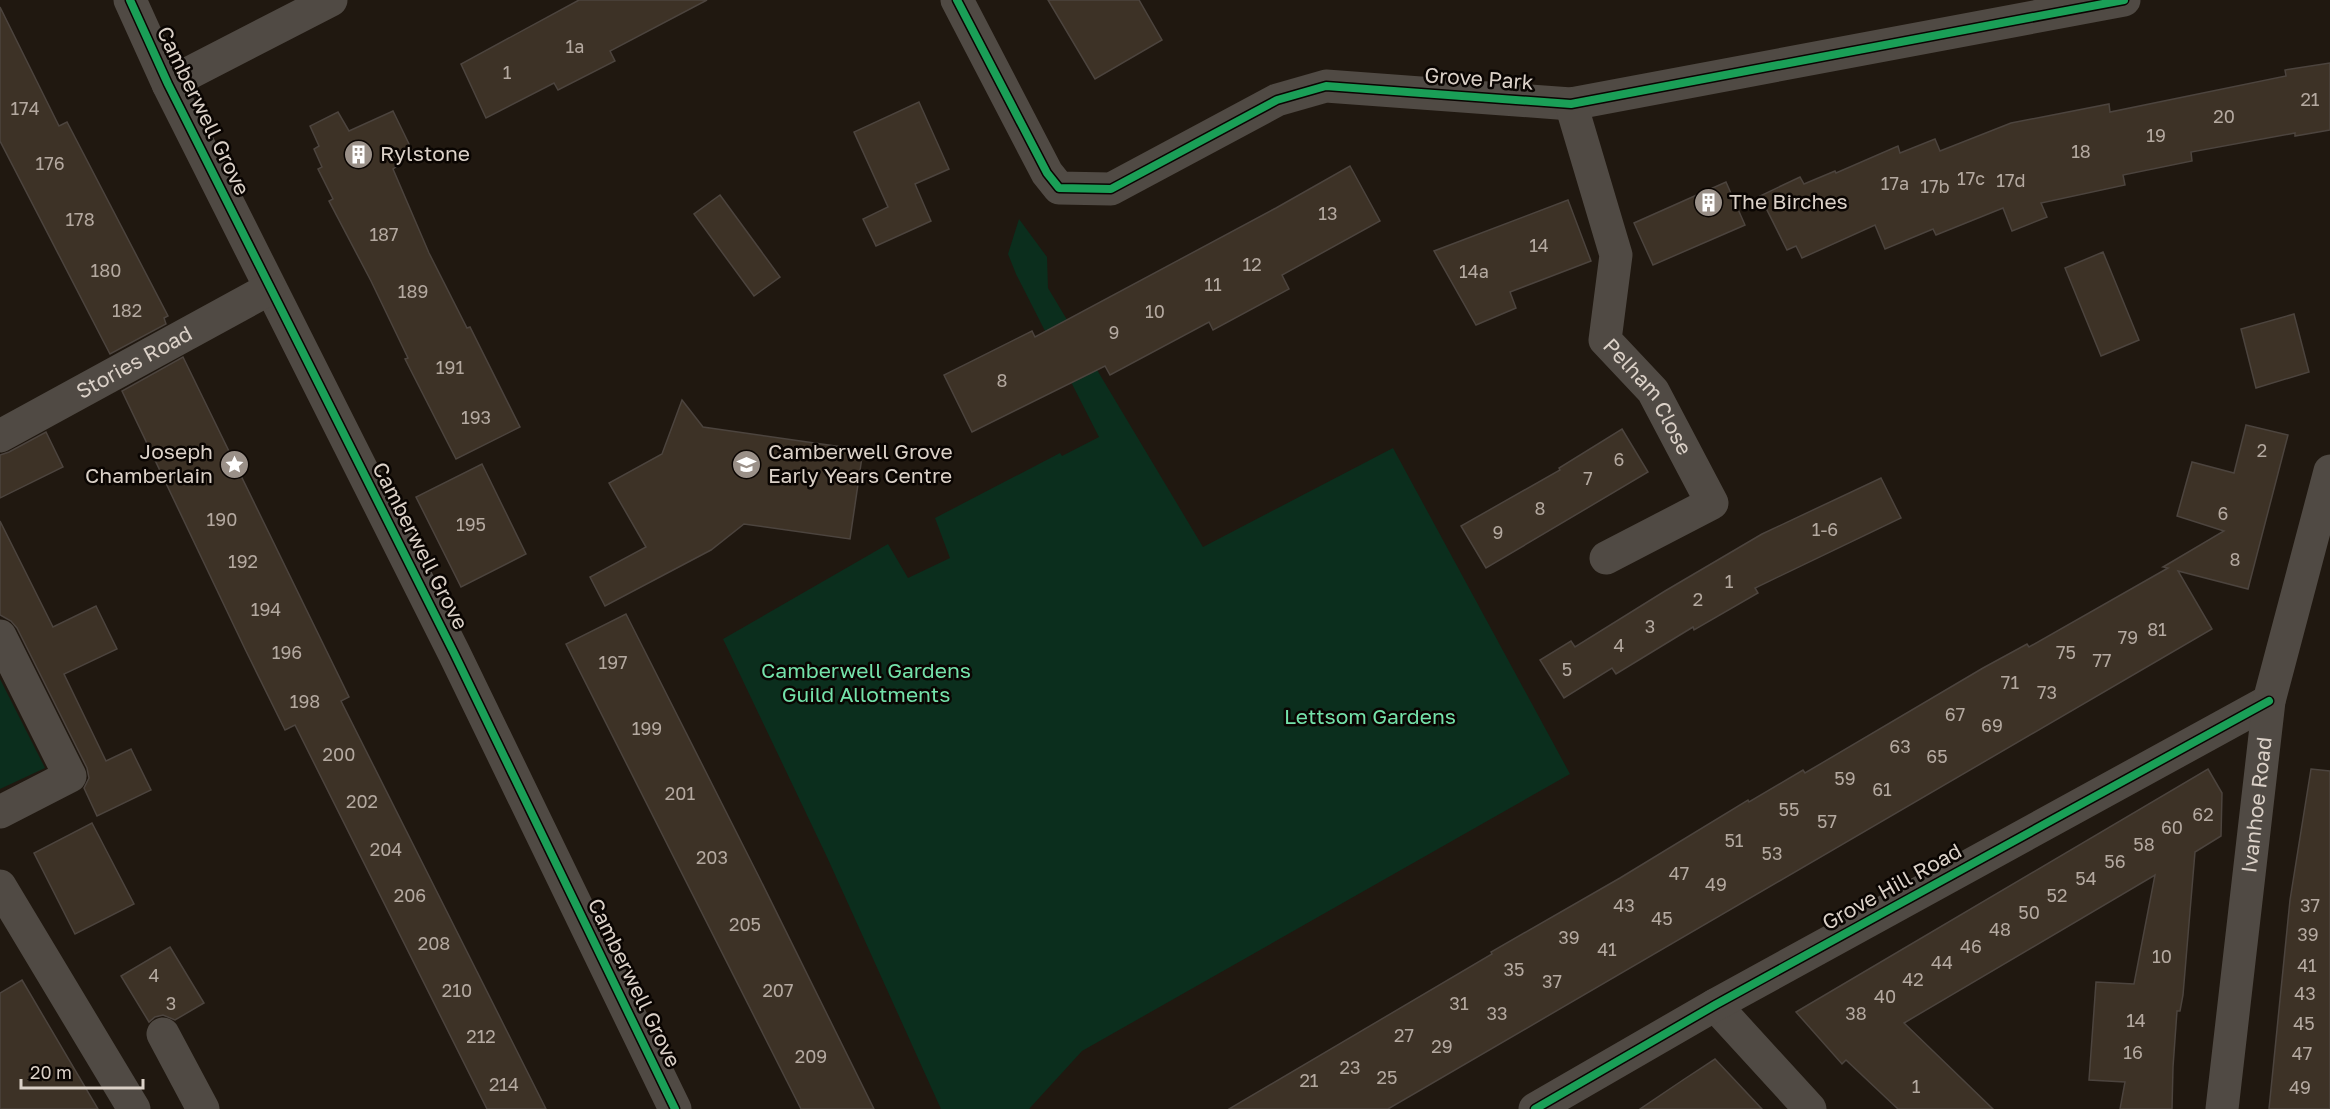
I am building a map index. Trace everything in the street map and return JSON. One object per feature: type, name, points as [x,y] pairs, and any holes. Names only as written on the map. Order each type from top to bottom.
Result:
[{"type":"street","name":"Camberwell Grove","points":[[130,0],[168,84],[269,289],[454,653],[675,1109]]},
{"type":"street","points":[[168,84],[331,0]]},
{"type":"street","name":"Grove Park","points":[[957,0],[1047,173],[1059,188],[1111,189],[1277,100],[1326,86],[1571,104],[2124,0]]},
{"type":"street","name":"Pelham Close","points":[[1571,104],[1616,255],[1605,340],[1653,391],[1712,503],[1606,558]]},
{"type":"street","name":"Stories Road","points":[[0,436],[269,289]]},
{"type":"street","name":"Ivanhoe Road","points":[[2222,1109],[2269,701],[2330,471]]},
{"type":"street","points":[[0,636],[70,776],[0,812]]},
{"type":"street","name":"Grove Hill Road","points":[[1535,1109],[1714,1005],[2269,701]]},
{"type":"street","points":[[0,886],[134,1109]]},
{"type":"street","points":[[1714,1005],[1810,1109]]},
{"type":"street","points":[[163,1034],[203,1109]]},
{"type":"green space","name":"Lettsom Gardens","points":[[1019,219],[1047,257],[1048,288],[1203,547],[1393,448],[1570,774],[1082,1051],[1029,1109],[941,1109],[827,857],[723,639],[888,544],[908,578],[950,558],[935,518],[1060,453],[1062,456],[1099,437],[1008,254]]},
{"type":"green space","points":[[0,679],[45,768],[0,789]]},
{"type":"building","points":[[579,0],[707,0],[610,51],[615,61],[558,90],[554,83],[486,118],[461,64]]},
{"type":"building","points":[[1048,0],[1139,0],[1162,40],[1095,79]]},
{"type":"building","points":[[0,7],[59,126],[67,122],[168,316],[164,318],[166,324],[110,354],[0,141]]},
{"type":"building","points":[[2330,63],[2330,130],[2295,136],[2295,133],[2191,152],[2192,161],[2123,175],[2125,185],[2041,203],[2047,217],[2012,231],[2003,208],[1936,235],[1933,229],[1885,249],[1875,225],[1802,258],[1796,246],[1787,250],[1760,196],[1800,177],[1804,184],[1835,171],[1836,173],[1898,146],[1900,153],[1935,139],[1940,151],[2011,123],[2109,104],[2110,112],[2286,76],[2285,70]]},
{"type":"building","points":[[919,102],[949,169],[915,184],[931,221],[876,246],[863,219],[888,207],[854,132]]},
{"type":"building","points":[[393,111],[412,150],[392,158],[396,167],[393,169],[429,253],[467,328],[470,327],[520,427],[456,459],[405,359],[408,358],[371,281],[329,201],[333,199],[318,169],[322,167],[314,149],[319,146],[310,126],[338,112],[349,131]]},
{"type":"building","points":[[1350,166],[1380,221],[1282,275],[1289,289],[1213,330],[1209,322],[1110,375],[1105,366],[972,432],[944,375],[1032,331],[1035,337]]},
{"type":"building","name":"The Birches","points":[[1726,182],[1745,225],[1653,265],[1634,223]]},
{"type":"building","points":[[720,195],[780,277],[754,296],[694,214]]},
{"type":"building","points":[[1568,200],[1591,261],[1510,292],[1516,308],[1476,325],[1434,251]]},
{"type":"building","points":[[2103,252],[2139,340],[2101,356],[2065,268]]},
{"type":"building","points":[[2294,314],[2309,372],[2256,388],[2241,329]]},
{"type":"building","points":[[183,357],[349,697],[341,701],[546,1109],[487,1109],[295,725],[285,730],[246,651],[122,391]]},
{"type":"building","points":[[682,400],[703,427],[863,450],[850,539],[744,524],[711,550],[605,606],[590,577],[646,547],[609,483],[662,454]]},
{"type":"building","points":[[2246,425],[2288,435],[2248,589],[2178,571],[2212,629],[1388,1109],[1229,1109],[1748,800],[1749,802],[1803,770],[1805,773],[2027,644],[2029,647],[2168,568],[2163,567],[2224,531],[2177,516],[2192,462],[2234,473]]},
{"type":"building","points":[[1622,429],[1648,472],[1486,568],[1461,526],[1560,470],[1559,468]]},
{"type":"building","points":[[46,432],[63,467],[0,498],[0,455]]},
{"type":"building","points":[[482,464],[526,554],[461,587],[416,497]]},
{"type":"building","points":[[1881,478],[1901,518],[1755,588],[1758,593],[1694,630],[1693,627],[1616,674],[1612,668],[1564,698],[1540,660],[1571,641],[1575,647],[1762,534]]},
{"type":"building","points":[[0,521],[53,627],[96,606],[117,649],[64,674],[106,761],[131,749],[151,790],[97,816],[84,788],[89,778],[87,768],[17,628],[11,621],[0,615]]},
{"type":"building","points":[[626,614],[874,1109],[801,1109],[566,644]]},
{"type":"building","points":[[2208,769],[2222,793],[2221,836],[2195,852],[2183,995],[2180,1011],[2177,1011],[2172,1109],[2120,1109],[2125,1082],[2089,1080],[2096,982],[2134,984],[2155,875],[1904,1023],[1993,1109],[1898,1109],[1846,1060],[1842,1064],[1796,1012]]},
{"type":"building","points":[[2311,769],[2330,771],[2330,1109],[2269,1109],[2290,900]]},
{"type":"building","points":[[92,823],[134,904],[75,934],[34,853]]},
{"type":"building","points":[[170,947],[204,1003],[175,1020],[163,1015],[149,1022],[121,976]]},
{"type":"building","points":[[22,980],[98,1109],[0,1109],[0,993]]},
{"type":"building","points":[[1715,1059],[1762,1109],[1640,1109],[1683,1080]]},
{"type":"cycle path","points":[[130,0],[168,84],[454,653],[675,1109]]},
{"type":"cycle path","points":[[957,0],[1047,173],[1059,188],[1111,189],[1277,100],[1326,86],[1571,104],[2124,0]]},
{"type":"cycle path","points":[[1535,1109],[1715,1005],[2269,701]]},
{"type":"place","name":"Rylstone","points":[[359,154]]},
{"type":"place","name":"The Birches","points":[[1708,202]]},
{"type":"place","name":"Joseph Chamberlain","points":[[234,464]]},
{"type":"place","name":"Camberwell Grove Early Years Centre","points":[[747,464]]},
{"type":"park label","name":"Camberwell Gardens Guild Allotments","points":[[866,683]]}]
